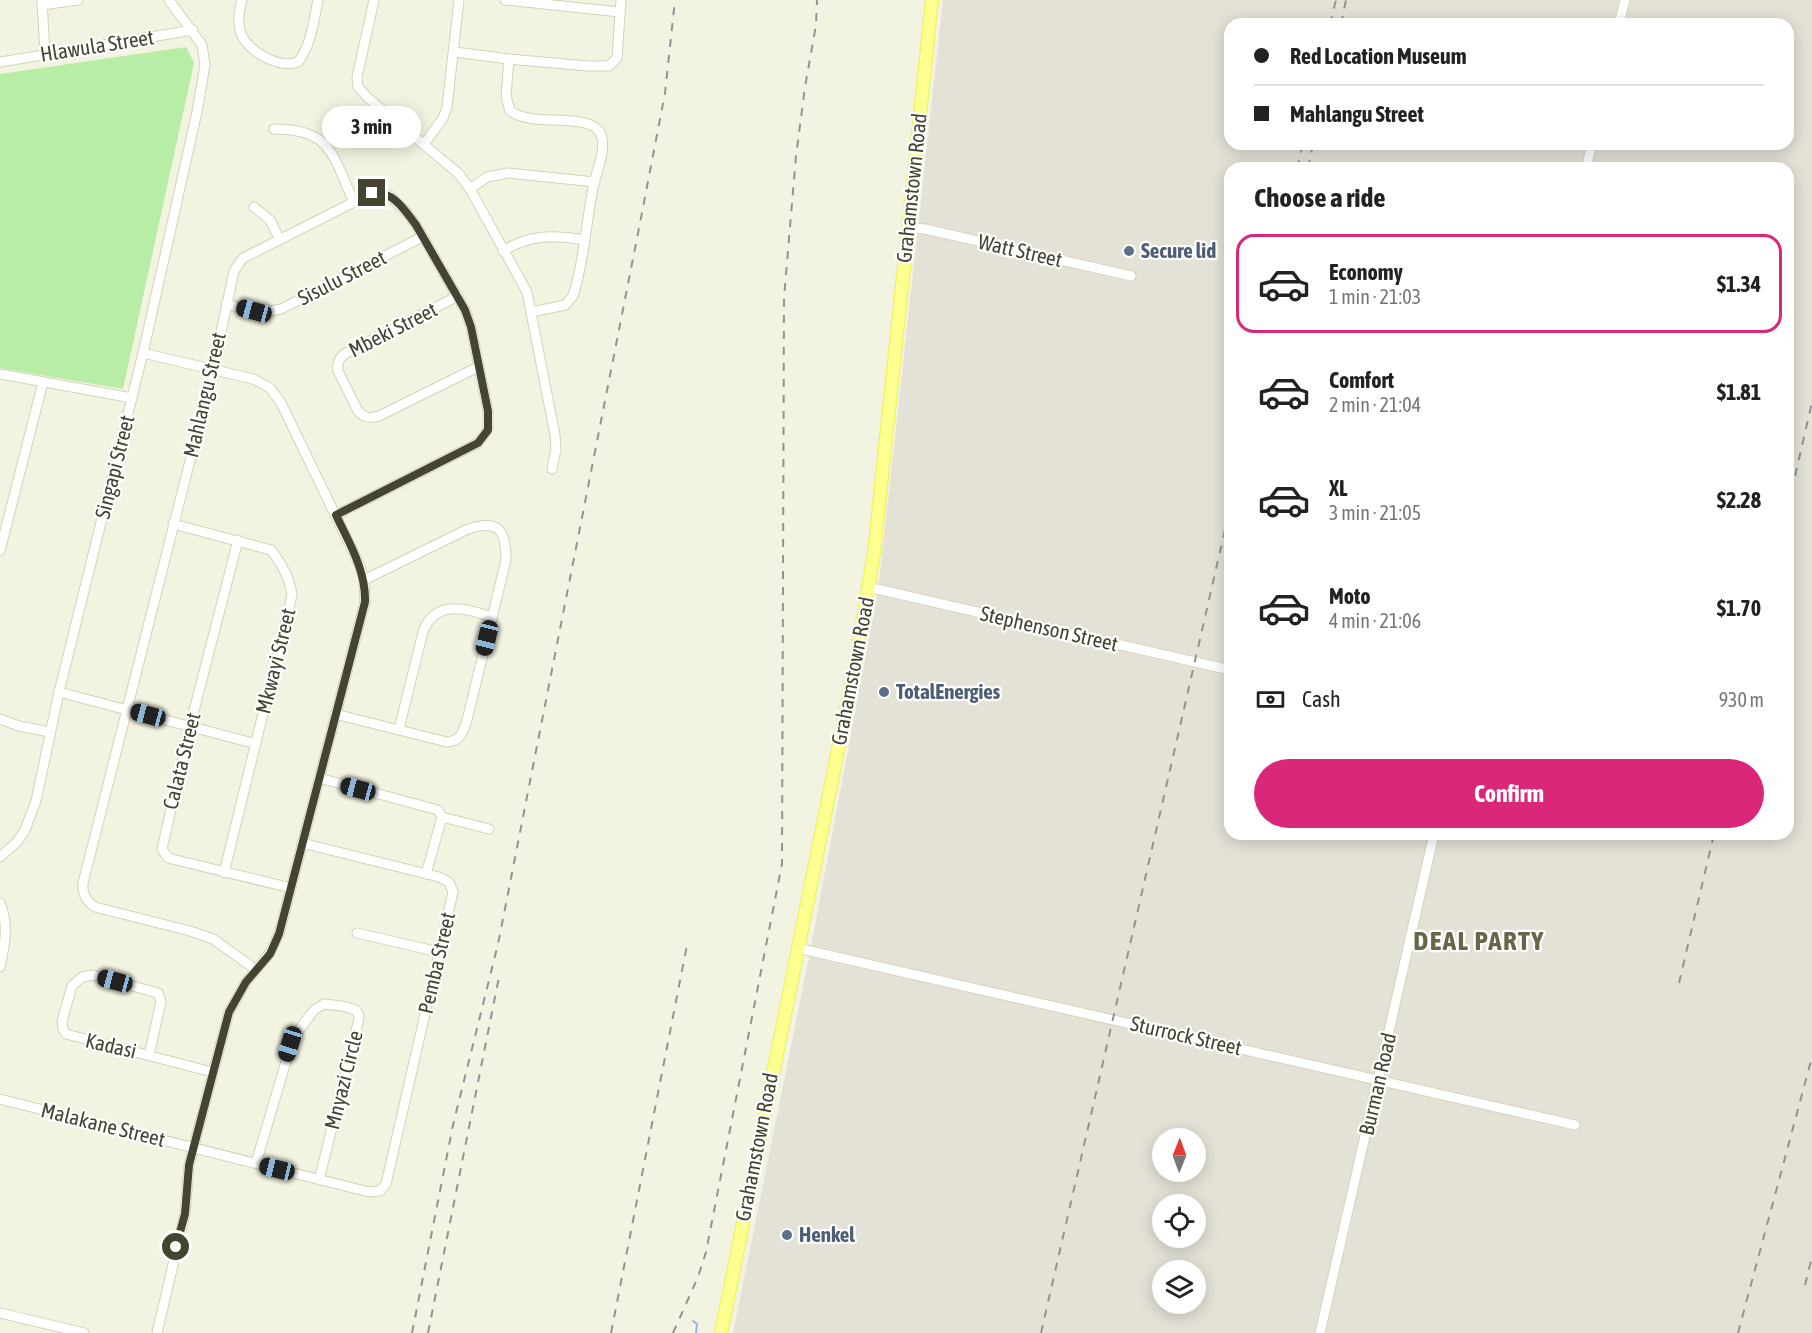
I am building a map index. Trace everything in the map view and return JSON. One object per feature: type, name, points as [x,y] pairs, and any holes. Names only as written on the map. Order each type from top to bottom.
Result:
[{"type":"main road","name":"Grahamstown Road","points":[[721,1333],[857,655],[868,587],[875,542],[932,0]]},
{"type":"street","points":[[45,53],[42,2],[78,0]]},
{"type":"street","points":[[169,0],[193,30]]},
{"type":"street","points":[[242,0],[239,26],[246,42],[254,51],[288,64],[298,62],[303,56],[318,0]]},
{"type":"street","points":[[374,0],[357,77],[358,87],[368,98],[453,168],[470,189],[527,292],[555,435],[556,449],[552,468]]},
{"type":"street","points":[[424,144],[445,114],[459,0]]},
{"type":"street","points":[[505,0],[620,12]]},
{"type":"street","points":[[454,52],[509,59],[609,66],[617,58],[621,0]]},
{"type":"street","points":[[1620,18],[1625,0]]},
{"type":"street","name":"Hlawula Street","points":[[0,62],[193,30]]},
{"type":"street","name":"Singapi Street","points":[[0,858],[17,842],[29,821],[36,801],[59,692],[143,353],[181,186],[205,65],[202,45],[193,30]]},
{"type":"street","points":[[509,59],[506,96],[510,111],[520,116],[590,125],[600,132],[603,149],[576,286],[570,301],[558,308],[532,312]]},
{"type":"street","points":[[274,129],[299,130],[322,140],[354,202]]},
{"type":"street","points":[[470,189],[488,177],[508,173],[595,182]]},
{"type":"street","name":"Mahlangu Street","points":[[255,969],[213,939],[95,907],[86,899],[83,883],[213,370],[234,271],[243,258],[372,193],[384,193],[390,195],[411,219],[458,296],[471,327],[489,424],[482,440],[336,515]]},
{"type":"street","points":[[254,207],[270,220],[280,240]]},
{"type":"street","name":"Watt Street","points":[[908,227],[1131,276]]},
{"type":"street","points":[[503,252],[527,239],[540,236],[584,240]]},
{"type":"street","name":"Sisulu Street","points":[[226,304],[260,313],[281,309],[422,237]]},
{"type":"street","name":"Mbeki Street","points":[[458,296],[346,353],[340,357],[338,371],[358,411],[361,415],[370,418],[379,416],[478,367]]},
{"type":"street","points":[[143,353],[253,379],[274,393],[360,566],[364,580],[365,602],[275,945],[270,954],[255,969],[233,1003],[212,1072],[187,1174],[185,1214],[157,1333]]},
{"type":"street","points":[[0,374],[132,398]]},
{"type":"street","points":[[0,551],[43,382]]},
{"type":"street","name":"Mkwayi Street","points":[[173,524],[271,550],[287,577],[292,595],[224,873]]},
{"type":"street","points":[[335,714],[447,742],[457,740],[462,734],[492,617],[506,560],[506,542],[501,530],[495,526],[483,524],[468,529],[364,580]]},
{"type":"street","name":"Calata Street","points":[[238,540],[190,726],[162,849],[167,857],[172,859],[291,888]]},
{"type":"street","name":"Stephenson Street","points":[[868,587],[1224,669]]},
{"type":"street","points":[[399,729],[423,632],[428,621],[441,612],[454,608],[492,617]]},
{"type":"street","points":[[59,692],[256,744]]},
{"type":"street","points":[[0,719],[19,726],[50,732]]},
{"type":"street","points":[[319,778],[438,810],[442,817],[426,874]]},
{"type":"street","points":[[442,817],[489,829]]},
{"type":"street","name":"Burman Road","points":[[1320,1333],[1433,840]]},
{"type":"street","name":"Pemba Street","points":[[302,843],[426,874],[446,880],[452,886],[453,892],[386,1184],[380,1191]]},
{"type":"street","points":[[0,903],[6,930],[0,968]]},
{"type":"street","points":[[357,933],[439,952]]},
{"type":"street","name":"Sturrock Street","points":[[797,948],[1575,1125]]},
{"type":"street","name":"Kadasi","points":[[149,1055],[161,1002],[158,993],[92,975],[74,982],[62,1021],[66,1034],[212,1072]]},
{"type":"street","name":"Mnyazi Circle","points":[[256,1163],[293,1038],[309,1015],[319,1006],[324,1004],[342,1006],[356,1010],[359,1016],[319,1180]]},
{"type":"street","name":"Malakane Street","points":[[0,1099],[319,1180],[369,1192],[380,1191]]},
{"type":"street","points":[[0,1313],[84,1333]]},
{"type":"shaded area","points":[[943,0],[1812,0],[1812,1333],[733,1333],[809,957],[878,591]]},
{"type":"green space","points":[[186,47],[194,63],[123,389],[0,368],[0,74]]},
{"type":"waterway","points":[[693,1321],[697,1324],[696,1333]]},
{"type":"railway","points":[[412,1333],[453,1125],[498,944],[665,93],[675,0]]},
{"type":"railway","points":[[673,1333],[698,1277],[706,1252],[782,864],[784,298],[796,156],[816,25],[817,0]]},
{"type":"railway","points":[[1332,18],[1336,0]]},
{"type":"railway","points":[[1342,18],[1346,0]]},
{"type":"railway","points":[[1298,162],[1302,150]]},
{"type":"railway","points":[[1309,162],[1312,150]]},
{"type":"railway","points":[[1794,481],[1812,402]]},
{"type":"railway","points":[[1041,1333],[1224,534]]},
{"type":"railway","points":[[1679,983],[1713,840]]},
{"type":"railway","points":[[611,1333],[687,945]]},
{"type":"railway","points":[[428,1333],[499,977]]},
{"type":"railway","points":[[1738,1333],[1812,1057]]},
{"type":"railway","points":[[1805,1285],[1812,1257]]},
{"type":"place","name":"Secure lid","points":[[1129,251]]},
{"type":"place","name":"TotalEnergies","points":[[884,692]]},
{"type":"place","name":"Henkel","points":[[787,1235]]},
{"type":"district","name":"DEAL PARTY","points":[[1479,941]]},
{"type":"route","points":[[176,1247],[185,1214],[189,1165],[229,1012],[238,993],[255,969],[270,954],[279,934],[365,602],[364,580],[360,566],[336,515],[478,443],[488,430],[488,411],[471,327],[461,301],[407,213],[390,195],[372,193]]}]
